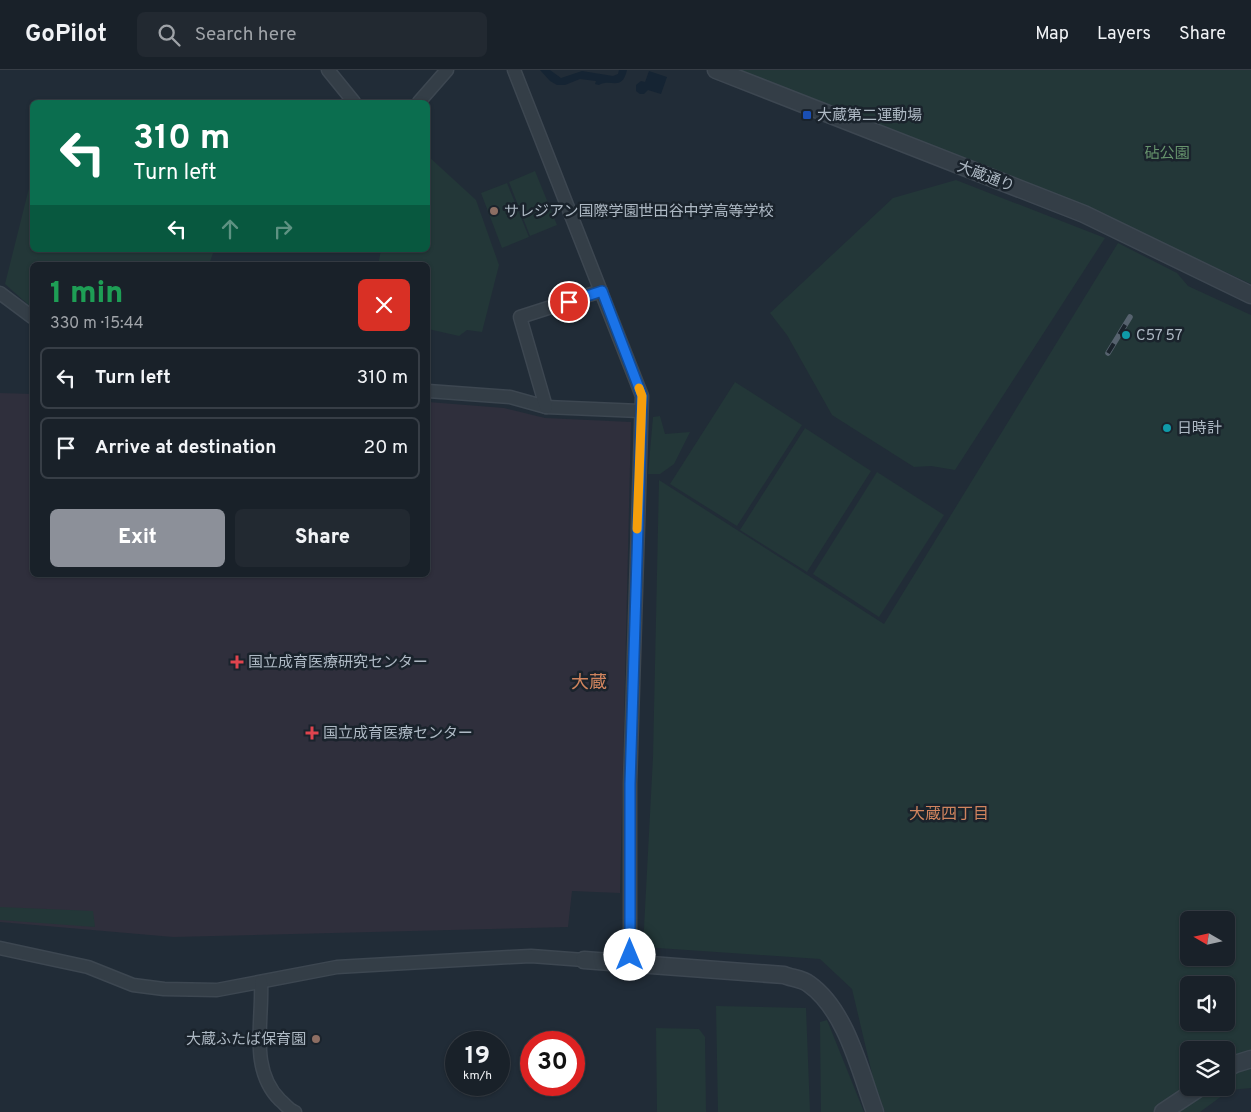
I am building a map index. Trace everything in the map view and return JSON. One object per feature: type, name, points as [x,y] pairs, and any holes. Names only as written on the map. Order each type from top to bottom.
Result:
[{"type":"street","points":[[328,70],[352,100]]},
{"type":"street","points":[[421,100],[447,70]]},
{"type":"street","points":[[514,70],[642,396],[640,411],[630,784],[630,963]]},
{"type":"street","name":"大蔵通り","points":[[716,70],[1084,214],[1251,294]]},
{"type":"street","points":[[546,406],[520,317],[602,291]]},
{"type":"street","points":[[0,292],[30,315]]},
{"type":"street","points":[[430,391],[510,397],[546,406],[640,411]]},
{"type":"street","points":[[0,948],[88,967],[133,985],[157,989],[217,990],[345,966],[521,957],[784,975],[808,983],[831,1005],[848,1038],[875,1112]]},
{"type":"street","points":[[261,982],[259,1056],[266,1082],[276,1096],[291,1111],[295,1112]]},
{"type":"street","points":[[1235,1064],[1251,1059]]},
{"type":"street","points":[[1163,1112],[1187,1096]]},
{"type":"shaded area","points":[[540,70],[550,70],[561,78],[582,71],[613,76],[618,74],[619,70],[627,70],[625,77],[619,83],[603,83],[599,85],[595,84],[596,81],[580,79],[565,85],[557,85],[550,81]]},
{"type":"shaded area","points":[[649,71],[667,77],[661,94],[648,90],[644,94],[640,94],[636,91],[636,85],[641,81],[645,82]]},
{"type":"shaded area","name":"国立成育医療センター","points":[[0,393],[30,394],[30,577],[430,577],[430,402],[504,408],[545,418],[631,422],[620,893],[572,891],[568,927],[173,937],[0,922]]},
{"type":"green space","name":"砧公園","points":[[729,70],[1251,70],[1251,284],[1070,200]]},
{"type":"green space","points":[[430,158],[476,200],[499,265],[482,332],[467,330],[459,336],[430,329],[430,262],[379,262],[381,252],[430,252]]},
{"type":"green space","points":[[535,171],[557,225],[530,236],[509,182]]},
{"type":"green space","points":[[956,180],[1105,238],[955,470],[931,466],[914,467],[832,415],[787,335],[770,313],[893,198]]},
{"type":"green space","points":[[507,183],[529,237],[502,248],[481,193]]},
{"type":"green space","points":[[30,184],[30,252],[213,252],[210,262],[30,262],[30,306],[5,284]]},
{"type":"green space","points":[[1118,243],[1177,273],[1188,286],[1251,315],[1251,1088],[1235,1090],[1235,1041],[1180,1041],[1180,1096],[1222,1096],[1200,1112],[885,1112],[874,1082],[852,989],[820,959],[643,947],[653,757],[659,480],[884,624]]},
{"type":"green space","points":[[735,382],[802,425],[737,526],[670,484]]},
{"type":"green space","points":[[660,416],[665,434],[690,432],[674,464],[660,474],[648,474],[653,417]]},
{"type":"green space","points":[[805,428],[871,471],[807,572],[740,530]]},
{"type":"green space","points":[[877,472],[944,515],[879,617],[813,574]]},
{"type":"green space","points":[[0,907],[93,911],[95,927],[0,920]]},
{"type":"green space","points":[[716,1006],[806,1008],[810,1112],[718,1112]]},
{"type":"green space","points":[[827,1020],[864,1112],[821,1112],[820,1022]]},
{"type":"green space","points":[[656,1028],[699,1029],[705,1037],[706,1112],[657,1112]]},
{"type":"railway","points":[[1108,353],[1130,317]]},
{"type":"slow traffic","points":[[637,529],[642,396],[639,388]]},
{"type":"place","name":"大蔵第二運動場","points":[[807,115]]},
{"type":"place","name":"サレジアン国際学園世田谷中学高等学校","points":[[494,211]]},
{"type":"place","name":"C57 57","points":[[1126,335]]},
{"type":"place","name":"日時計","points":[[1167,428]]},
{"type":"place","name":"国立成育医療研究センター","points":[[237,662]]},
{"type":"place","name":"国立成育医療センター","points":[[312,733]]},
{"type":"place","name":"大蔵ふたば保育園","points":[[316,1039]]},
{"type":"district","name":"大蔵","points":[[589,682]]},
{"type":"district","name":"大蔵四丁目","points":[[949,813]]},
{"type":"route","points":[[569,302],[602,291],[642,396],[640,411],[630,784],[630,955]]}]
